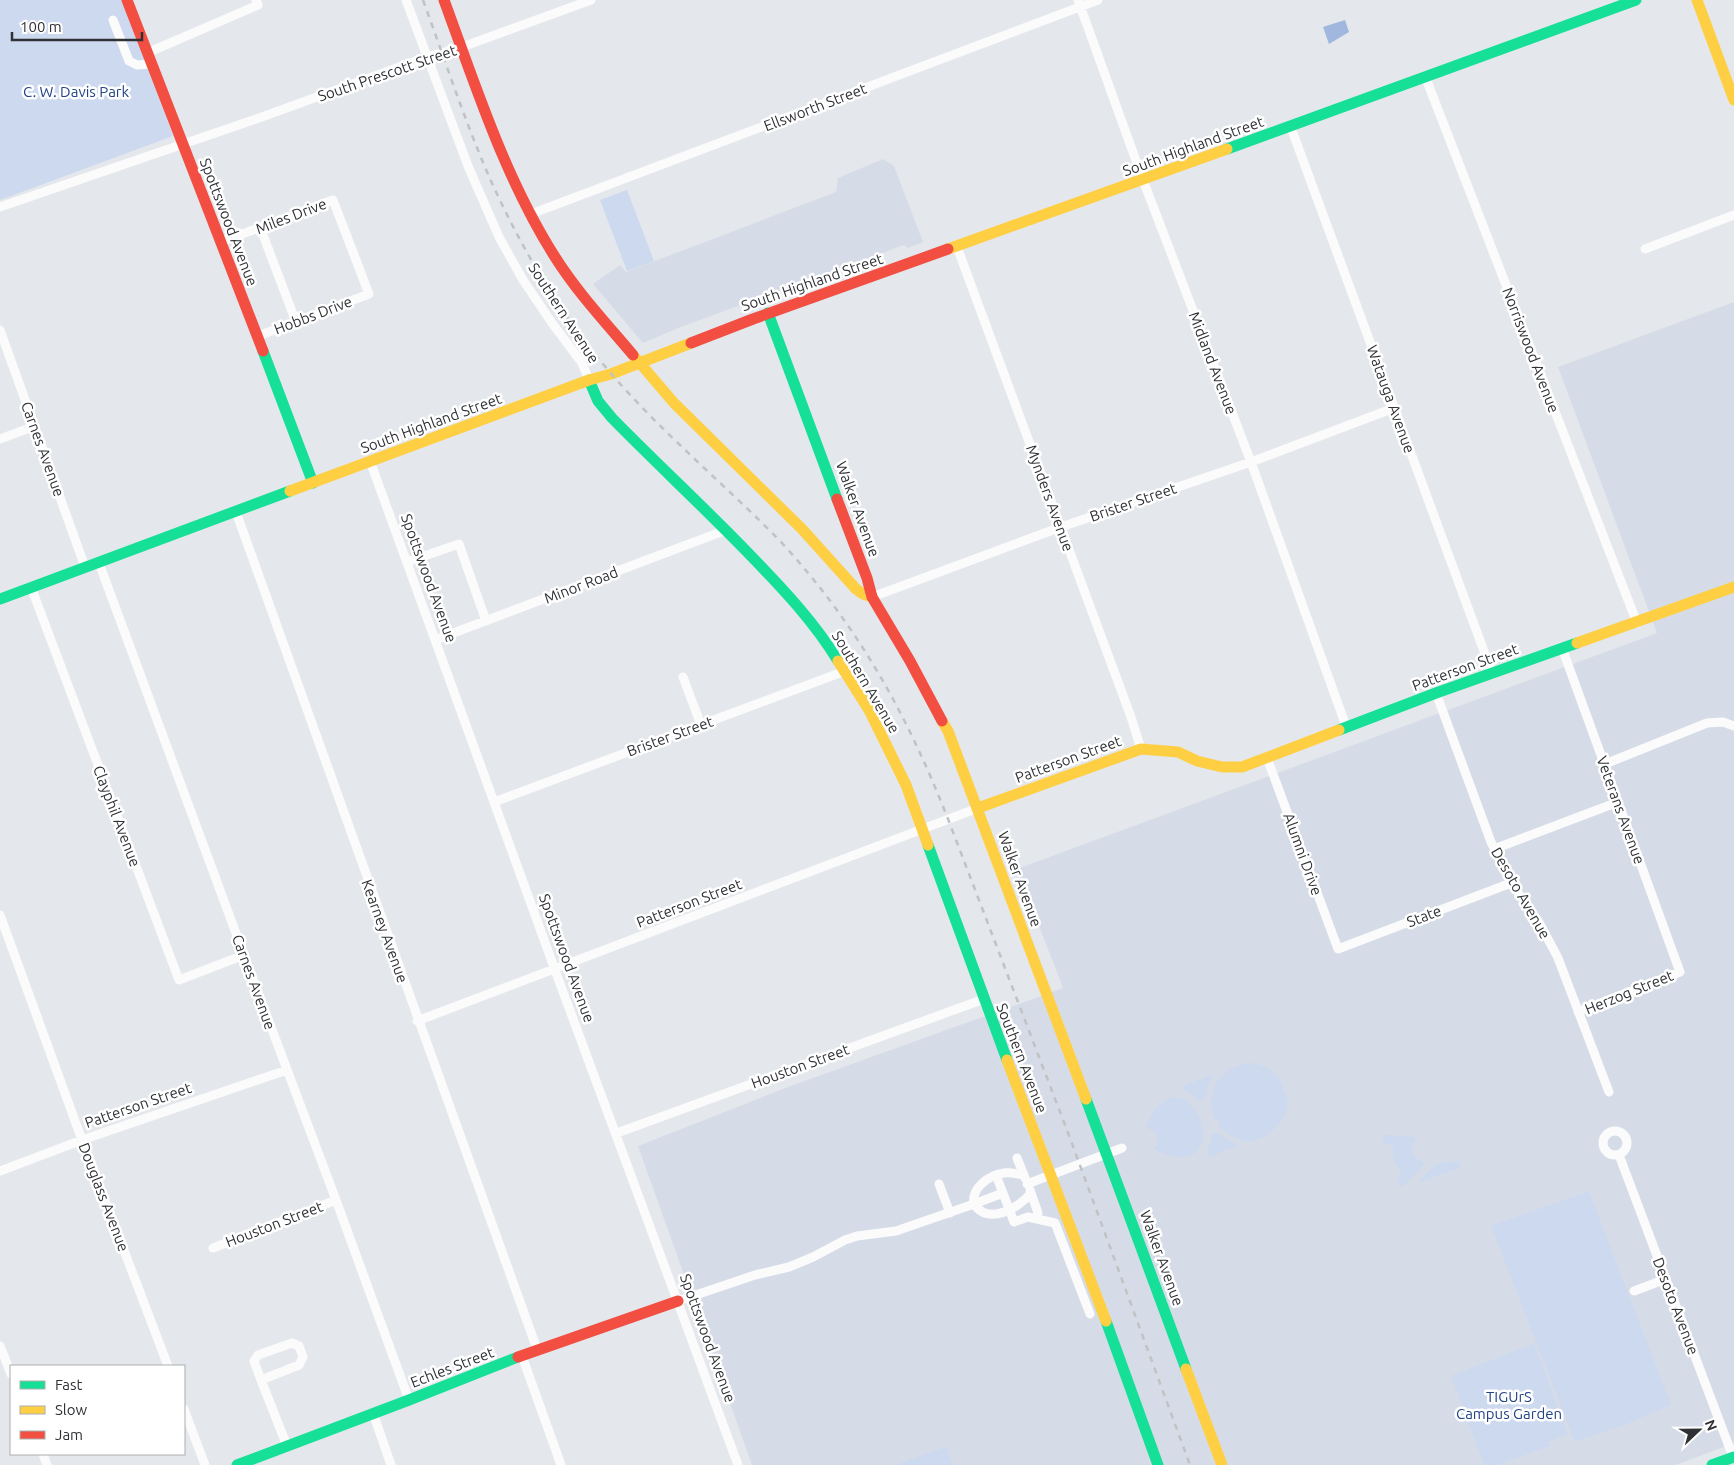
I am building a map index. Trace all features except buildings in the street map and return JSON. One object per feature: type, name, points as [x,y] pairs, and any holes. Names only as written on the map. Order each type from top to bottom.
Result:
[{"type":"street","name":"Spottswood Avenue","points":[[127,0],[258,336],[313,483]]},
{"type":"street","points":[[147,53],[258,5],[256,0]]},
{"type":"street","name":"Southern Avenue","points":[[406,0],[468,166],[499,237],[523,280],[582,363],[598,401],[654,461],[726,530],[785,591],[828,644],[869,710],[887,745],[906,785],[984,999],[1118,1352],[1158,1465]]},
{"type":"street","name":"Southern Avenue","points":[[444,0],[494,136],[555,257],[585,299],[674,403],[802,528],[856,589],[872,597]]},
{"type":"street","name":"South Prescott Street","points":[[0,207],[427,57],[462,47],[591,0]]},
{"type":"street","name":"Ellsworth Street","points":[[532,214],[1079,3],[1098,0]]},
{"type":"street","name":"South Highland Street","points":[[0,599],[639,363],[768,313],[957,248],[1636,0]]},
{"type":"street","points":[[1698,0],[1734,100]]},
{"type":"street","name":"Midland Avenue","points":[[1079,3],[1143,180],[1251,462],[1346,726]]},
{"type":"street","points":[[113,20],[128,61],[137,65],[152,64]]},
{"type":"street","name":"Norriswood Avenue","points":[[1425,76],[1637,622]]},
{"type":"street","name":"Watauga Avenue","points":[[1290,125],[1492,673]]},
{"type":"street","name":"Miles Drive","points":[[221,242],[333,200],[369,294]]},
{"type":"street","points":[[1645,249],[1734,215]]},
{"type":"street","points":[[260,227],[296,322]]},
{"type":"street","name":"Mynders Avenue","points":[[957,248],[1061,527],[1138,738],[1140,749]]},
{"type":"street","name":"Hobbs Drive","points":[[258,336],[369,294]]},
{"type":"street","name":"Walker Avenue","points":[[768,313],[867,578],[872,597],[944,724],[978,808],[1222,1465]]},
{"type":"street","name":"Carnes Avenue","points":[[0,330],[85,567]]},
{"type":"street","name":"Brister Street","points":[[872,597],[1061,527],[1251,462],[1394,408]]},
{"type":"street","points":[[0,439],[34,426]]},
{"type":"street","name":"Spottswood Avenue","points":[[370,461],[738,1465]]},
{"type":"street","name":"Kearney Avenue","points":[[236,512],[417,1021],[537,1350]]},
{"type":"street","name":"Minor Road","points":[[435,640],[726,530]]},
{"type":"street","points":[[407,562],[458,544],[486,621]]},
{"type":"street","name":"Carnes Avenue","points":[[99,563],[409,1400]]},
{"type":"street","name":"Clayphil Avenue","points":[[31,587],[178,980],[244,955]]},
{"type":"street","name":"Patterson Street","points":[[417,1021],[922,829],[1140,749],[1178,752],[1197,761],[1222,767],[1242,767],[1436,693],[1734,587]]},
{"type":"street","name":"Veterans Avenue","points":[[1562,648],[1680,972]]},
{"type":"street","name":"Brister Street","points":[[494,802],[845,671]]},
{"type":"street","points":[[683,677],[701,725]]},
{"type":"street","name":"Desoto Avenue","points":[[1436,693],[1494,849],[1511,883],[1540,924],[1558,958],[1609,1092]]},
{"type":"street","points":[[1605,764],[1707,723],[1723,722],[1734,726]]},
{"type":"street","name":"Alumni Drive","points":[[1267,758],[1338,949]]},
{"type":"street","points":[[1494,849],[1618,802]]},
{"type":"street","name":"State","points":[[1338,949],[1511,883]]},
{"type":"street","name":"Douglass Avenue","points":[[0,915],[82,1140],[168,1365]]},
{"type":"street","name":"Herzog Street","points":[[1578,1012],[1680,972]]},
{"type":"street","name":"Houston Street","points":[[616,1133],[984,999]]},
{"type":"street","name":"Patterson Street","points":[[0,1171],[82,1140],[287,1070]]},
{"type":"street","points":[[1031,1193],[1022,1204],[1001,1213],[986,1213],[976,1208],[973,1200],[977,1190],[987,1180],[996,1175],[1010,1172],[1025,1180],[1122,1148]]},
{"type":"street","name":"Desoto Avenue","points":[[1620,1155],[1733,1457]]},
{"type":"street","points":[[1017,1158],[1038,1213]]},
{"type":"street","points":[[996,1175],[1014,1222],[1028,1218],[1055,1223],[1090,1314]]},
{"type":"street","points":[[939,1184],[950,1213]]},
{"type":"street","points":[[678,1301],[755,1275],[789,1267],[857,1236],[896,1232],[1003,1193]]},
{"type":"street","name":"Houston Street","points":[[213,1248],[336,1200]]},
{"type":"street","points":[[1634,1291],[1666,1279]]},
{"type":"street","name":"Echles Street","points":[[237,1465],[537,1350],[678,1301]]},
{"type":"street","points":[[261,1380],[300,1365],[303,1357],[299,1346],[292,1342],[258,1354],[254,1361],[261,1380],[287,1446]]},
{"type":"street","points":[[0,1346],[10,1371]]},
{"type":"street","points":[[522,1356],[561,1465]]},
{"type":"street","points":[[185,1412],[205,1465]]},
{"type":"street","points":[[373,1413],[391,1465]]},
{"type":"street","points":[[1712,1465],[1733,1457]]},
{"type":"shaded area","points":[[883,159],[894,166],[923,242],[908,248],[904,245],[678,328],[643,343],[593,284],[620,265],[626,272],[836,192],[838,178]]},
{"type":"shaded area","points":[[1734,302],[1734,1443],[1676,1465],[752,1465],[638,1146],[788,1087],[1063,988],[1017,869],[1657,633],[1558,367]]},
{"type":"green space","name":"C. W. Davis Park","points":[[0,0],[122,0],[173,136],[0,200]]},
{"type":"green space","points":[[627,190],[654,261],[627,271],[600,200]]},
{"type":"green space","points":[[1245,1063],[1261,1065],[1274,1073],[1281,1082],[1287,1101],[1286,1109],[1279,1124],[1266,1135],[1251,1141],[1237,1139],[1224,1131],[1218,1124],[1217,1119],[1215,1120],[1211,1110],[1213,1109],[1211,1105],[1216,1083],[1225,1073]]},
{"type":"green space","points":[[1211,1075],[1213,1076],[1208,1084],[1205,1098],[1198,1101],[1194,1095],[1182,1089],[1183,1086]]},
{"type":"green space","points":[[1173,1097],[1185,1100],[1195,1109],[1201,1122],[1203,1135],[1200,1147],[1191,1155],[1176,1156],[1154,1149],[1158,1143],[1157,1135],[1153,1130],[1146,1127],[1156,1109],[1163,1102]]},
{"type":"green space","points":[[1217,1133],[1238,1146],[1209,1157],[1207,1153],[1210,1142],[1212,1142],[1211,1135]]},
{"type":"green space","points":[[1384,1135],[1417,1137],[1412,1147],[1412,1154],[1426,1164],[1403,1186],[1400,1186],[1398,1180],[1400,1170],[1394,1161],[1393,1148],[1391,1145],[1384,1143],[1382,1138]]},
{"type":"green space","points":[[1460,1161],[1460,1168],[1417,1183],[1436,1164]]},
{"type":"green space","points":[[1589,1191],[1671,1405],[1624,1425],[1575,1442],[1491,1226]]},
{"type":"green space","name":"TIGUrS Campus Garden","points":[[1534,1343],[1568,1434],[1549,1442],[1550,1446],[1497,1465],[1484,1465],[1451,1376]]},
{"type":"green space","points":[[946,1447],[952,1465],[895,1465]]},
{"type":"water","points":[[1345,20],[1349,32],[1329,44],[1323,27]]},
{"type":"railway","points":[[423,0],[464,114],[491,181],[521,242],[569,320],[605,367],[629,394],[667,433],[768,529],[808,572],[856,638],[878,672],[897,707],[932,780],[948,819],[1070,1138],[1190,1465]]},
{"type":"traffic: fast","points":[[1227,149],[1636,0]]},
{"type":"traffic: fast","points":[[768,313],[837,499]]},
{"type":"traffic: fast","points":[[263,351],[313,483]]},
{"type":"traffic: fast","points":[[589,380],[598,401],[612,418],[776,582],[809,620],[838,661]]},
{"type":"traffic: fast","points":[[0,599],[290,491]]},
{"type":"traffic: fast","points":[[1339,730],[1577,643]]},
{"type":"traffic: fast","points":[[928,845],[1007,1060]]},
{"type":"traffic: fast","points":[[1086,1099],[1186,1369]]},
{"type":"traffic: fast","points":[[1106,1321],[1158,1465]]},
{"type":"traffic: fast","points":[[237,1465],[518,1357]]},
{"type":"traffic: fast","points":[[1712,1465],[1734,1457]]},
{"type":"traffic: slow","points":[[1697,0],[1734,100]]},
{"type":"traffic: slow","points":[[948,249],[1227,149]]},
{"type":"traffic: slow","points":[[290,491],[691,343]]},
{"type":"traffic: slow","points":[[633,355],[674,403],[802,529],[856,589],[872,597]]},
{"type":"traffic: slow","points":[[1577,643],[1734,587]]},
{"type":"traffic: slow","points":[[838,661],[869,710],[906,785],[928,845]]},
{"type":"traffic: slow","points":[[942,721],[948,731],[1086,1099]]},
{"type":"traffic: slow","points":[[978,808],[1141,749],[1178,752],[1197,761],[1222,767],[1242,767],[1339,730]]},
{"type":"traffic: slow","points":[[1007,1060],[1106,1321]]},
{"type":"traffic: slow","points":[[1186,1369],[1222,1465]]},
{"type":"traffic: jam","points":[[127,0],[263,351]]},
{"type":"traffic: jam","points":[[444,0],[506,164],[537,227],[573,283],[633,355]]},
{"type":"traffic: jam","points":[[691,343],[948,249]]},
{"type":"traffic: jam","points":[[837,499],[867,578],[872,597],[910,661],[942,721]]},
{"type":"traffic: jam","points":[[518,1357],[678,1301]]}]
